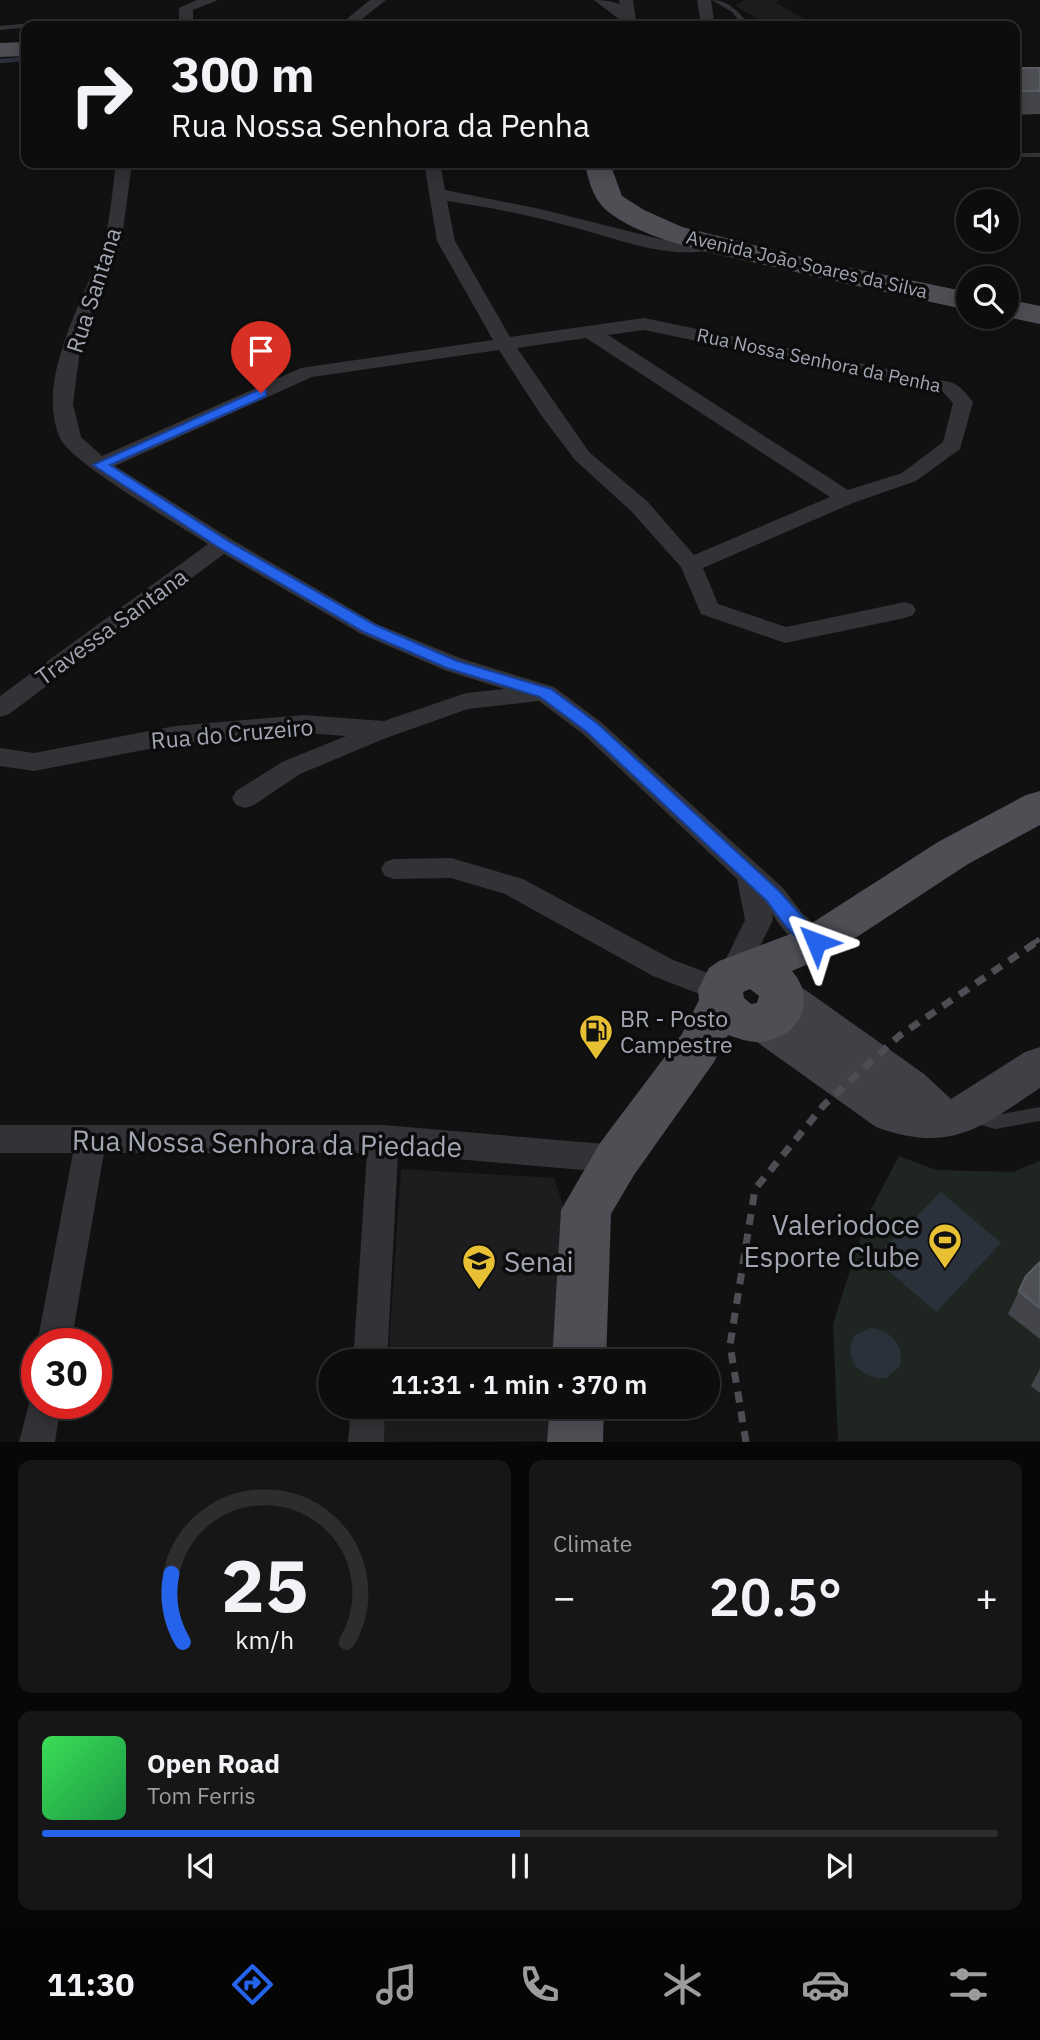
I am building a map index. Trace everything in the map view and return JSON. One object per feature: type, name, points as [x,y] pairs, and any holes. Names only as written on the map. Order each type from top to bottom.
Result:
[{"type":"main road","points":[[0,50],[21,49]]},
{"type":"main road","points":[[0,63],[21,62]]},
{"type":"main road","name":"Avenida João Soares da Silva","points":[[599,168],[600,181],[615,204],[653,224],[710,245],[869,282],[956,299]]},
{"type":"main road","points":[[1019,311],[1040,315]]},
{"type":"main road","points":[[580,1349],[586,1210],[617,1159],[698,1048],[748,996],[816,942],[953,853],[1040,806]]},
{"type":"main road","points":[[748,996],[891,1113],[953,1118],[1040,1065]]},
{"type":"main road","points":[[575,1441],[576,1419]]},
{"type":"street","points":[[186,21],[186,8],[211,0]]},
{"type":"street","points":[[352,21],[379,0]]},
{"type":"street","points":[[602,0],[614,6],[627,21]]},
{"type":"street","points":[[625,0],[629,21]]},
{"type":"street","points":[[704,0],[707,21]]},
{"type":"street","name":"Rua Santana","points":[[123,168],[112,245],[72,342],[63,404],[71,439],[100,465],[223,544],[369,629],[452,664],[545,693],[593,728],[773,896],[792,920],[816,942]]},
{"type":"street","points":[[433,168],[446,241],[504,343],[551,415],[582,456],[639,506],[691,565],[709,609],[785,635],[905,610]]},
{"type":"street","points":[[438,194],[491,202],[652,242],[691,249],[710,245]]},
{"type":"street","name":"Rua Nossa Senhora da Penha","points":[[100,465],[308,372],[644,324],[950,388],[963,402],[953,445],[909,477],[846,499],[691,565]]},
{"type":"street","points":[[590,332],[846,499]]},
{"type":"street","name":"Travessa Santana","points":[[0,708],[223,544]]},
{"type":"street","name":"Rua do Cruzeiro","points":[[0,757],[34,762],[175,735],[303,724],[385,730],[466,701],[545,693]]},
{"type":"street","points":[[245,798],[291,768],[385,730]]},
{"type":"street","points":[[394,869],[452,868],[513,886],[663,968],[748,996],[758,920],[750,877]]},
{"type":"street","points":[[57,1328],[91,1138]]},
{"type":"street","name":"Rua Nossa Senhora da Piedade","points":[[0,1139],[383,1139],[617,1159]]},
{"type":"street","points":[[371,1349],[383,1139]]},
{"type":"street","points":[[37,1441],[41,1419]]},
{"type":"street","points":[[366,1441],[367,1419]]},
{"type":"lane","points":[[715,0],[734,11],[740,21]]},
{"type":"lane","points":[[0,28],[21,26]]},
{"type":"lane","points":[[1020,155],[1040,155]]},
{"type":"lane","points":[[953,1118],[995,1122],[1040,1114]]},
{"type":"shaded area","points":[[744,0],[778,0],[776,3],[806,20],[762,21],[735,6]]},
{"type":"shaded area","name":"Valeriodoce Esporte Clube","points":[[899,1156],[936,1170],[1013,1172],[1040,1161],[1040,1441],[838,1441],[833,1324],[867,1217]]},
{"type":"shaded area","name":"Senai","points":[[401,1169],[554,1178],[568,1220],[561,1349],[389,1349]]},
{"type":"shaded area","points":[[941,1192],[1001,1243],[936,1312],[874,1258]]},
{"type":"shaded area","points":[[871,1328],[885,1332],[895,1340],[900,1352],[900,1366],[886,1378],[869,1375],[856,1366],[852,1359],[851,1344],[855,1335]]},
{"type":"shaded area","points":[[385,1419],[556,1419],[555,1441],[383,1442]]},
{"type":"building","points":[[1020,68],[1040,68],[1040,91],[1020,91]]},
{"type":"building","points":[[1040,1262],[1040,1308],[1019,1291],[1026,1276]]},
{"type":"waterway","points":[[0,61],[21,59]]},
{"type":"railway","points":[[1032,944],[1040,939]]},
{"type":"railway","points":[[746,1442],[730,1345],[755,1189],[824,1105],[899,1036],[1035,943]]},
{"type":"place","name":"BR - Posto Campestre","points":[[596,1061]]},
{"type":"place","name":"Valeriodoce Esporte Clube","points":[[945,1270]]},
{"type":"place","name":"Senai","points":[[479,1291]]},
{"type":"route","points":[[261,393],[100,465],[223,544],[369,629],[452,664],[545,693],[593,728],[773,896],[792,920],[816,942]]}]
